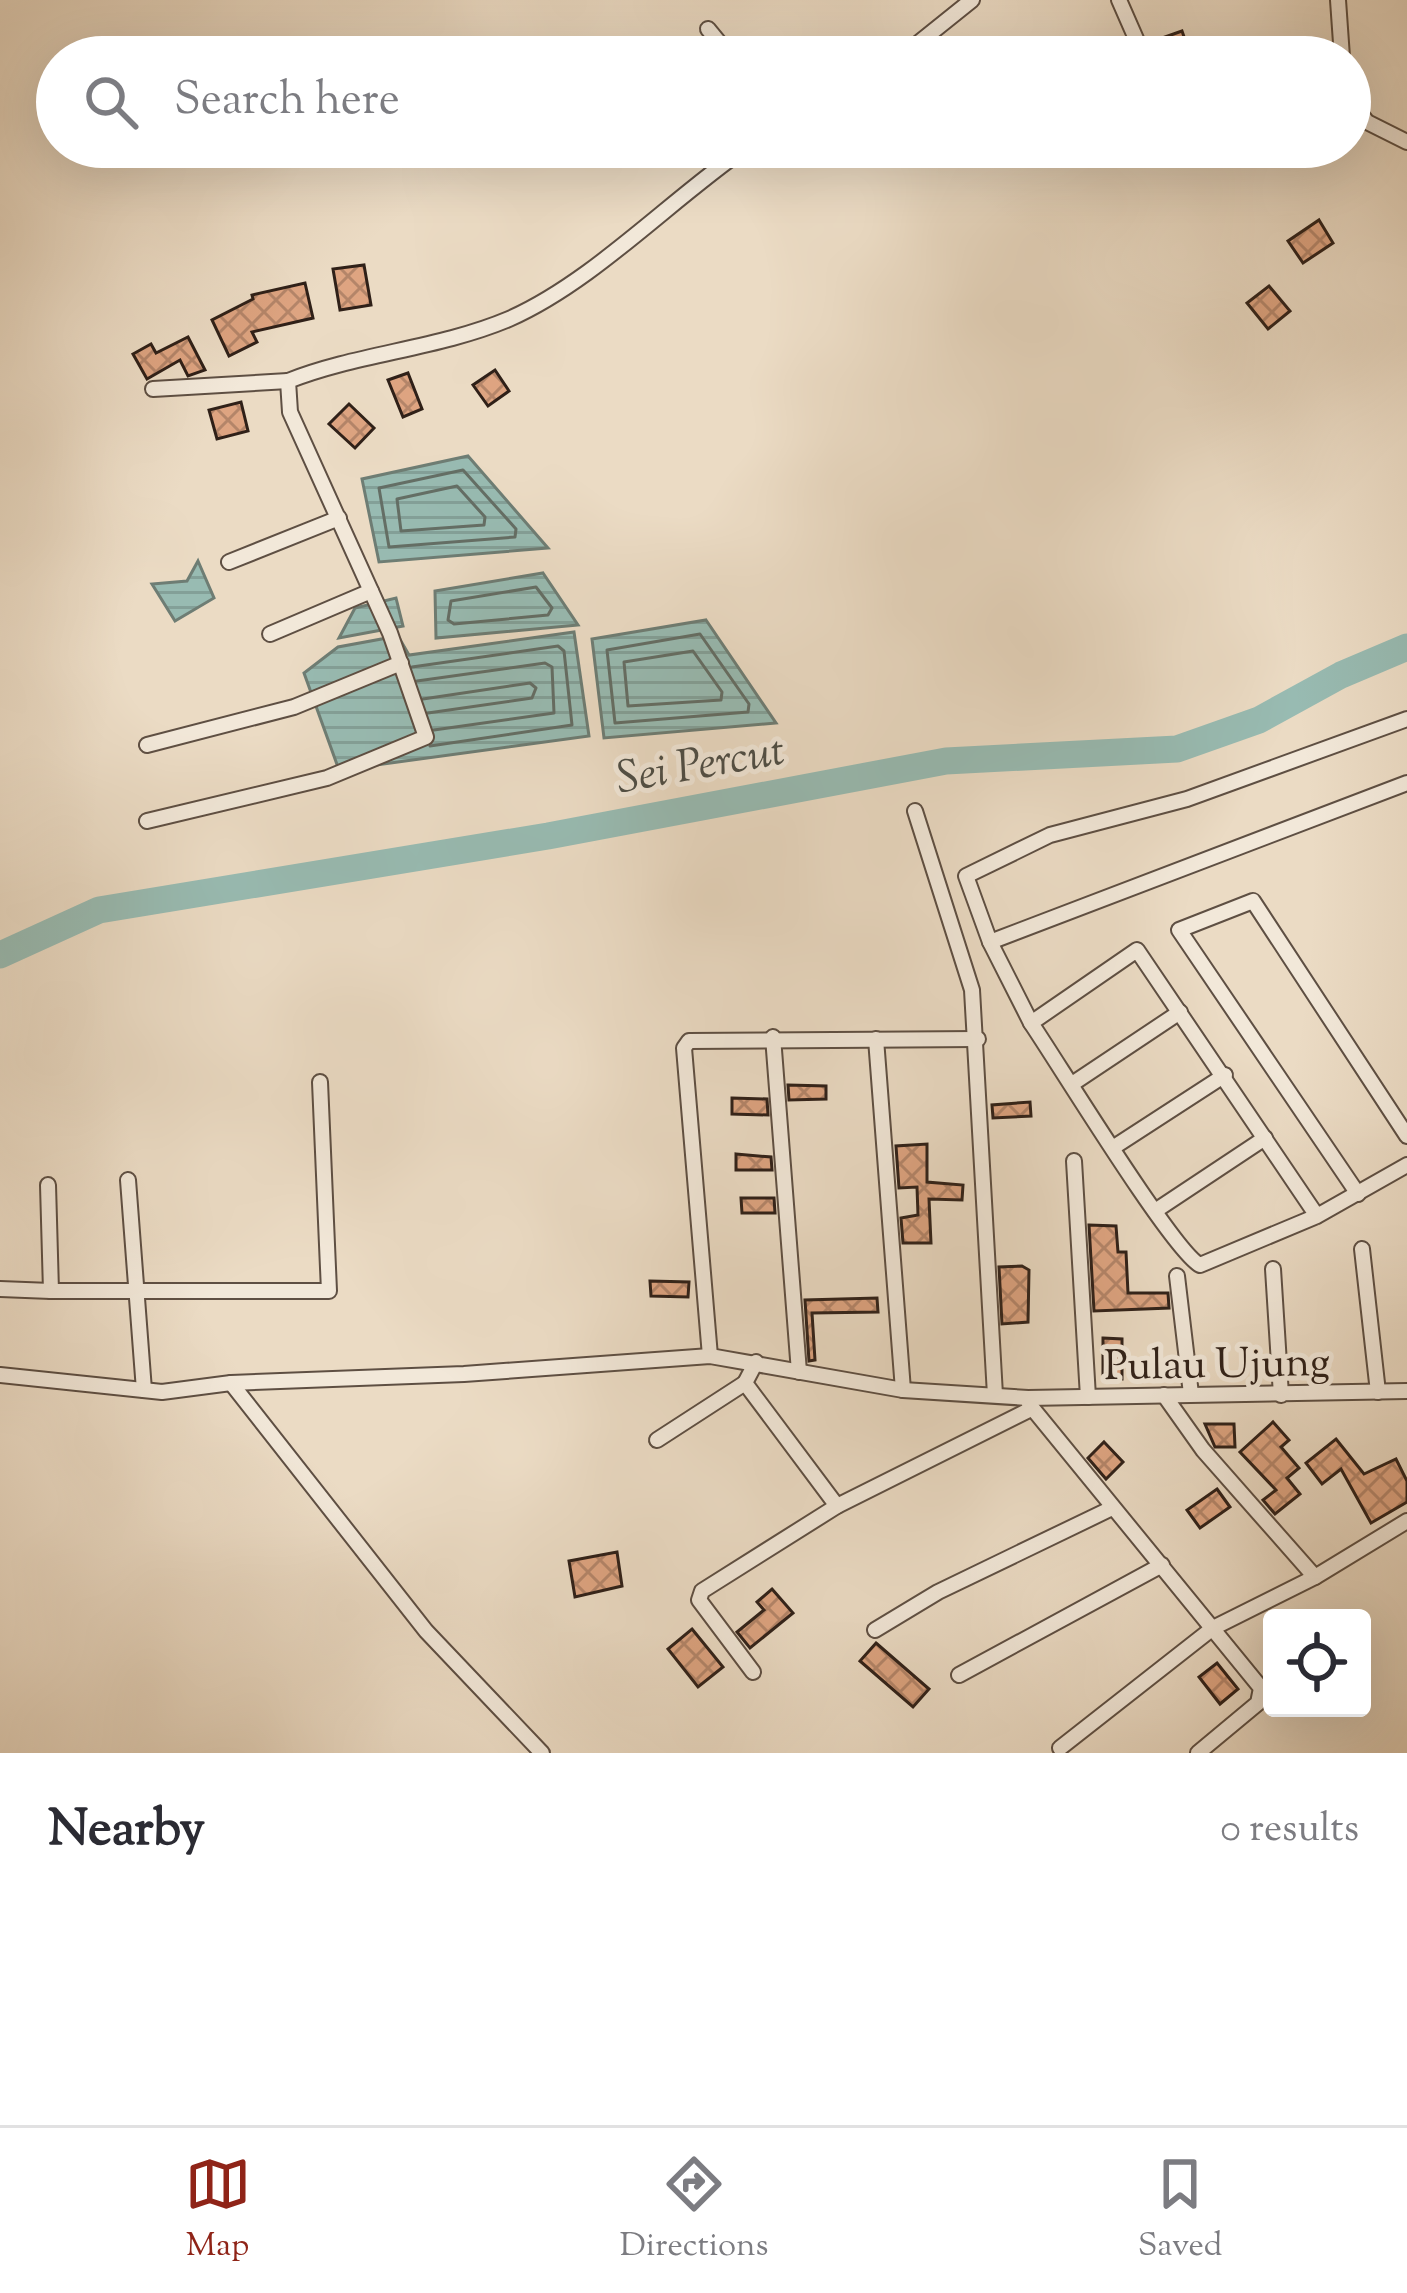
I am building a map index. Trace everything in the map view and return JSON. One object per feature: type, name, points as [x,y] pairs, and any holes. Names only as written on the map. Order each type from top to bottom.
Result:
[{"type":"street","points":[[927,36],[972,0]]},
{"type":"street","points":[[1118,0],[1134,36]]},
{"type":"street","points":[[1338,0],[1341,36]]},
{"type":"street","points":[[708,29],[714,36]]},
{"type":"street","points":[[1371,124],[1407,142]]},
{"type":"street","points":[[153,389],[288,381],[330,364],[508,319],[550,297],[719,168]]},
{"type":"street","points":[[147,821],[326,778],[426,736],[371,591],[290,412],[288,381]]},
{"type":"street","points":[[230,562],[339,518]]},
{"type":"street","points":[[270,634],[371,591]]},
{"type":"street","points":[[147,745],[294,707],[401,663]]},
{"type":"street","points":[[1407,719],[1187,799],[1050,835],[966,876],[990,942],[1031,1023],[1191,1261],[1201,1265],[1317,1216],[1407,1165]]},
{"type":"street","points":[[990,942],[1407,783]]},
{"type":"street","points":[[915,811],[966,958],[978,1039],[995,1395]]},
{"type":"street","points":[[1358,1194],[1178,930],[1252,901],[1407,1136]]},
{"type":"street","points":[[1031,1023],[1137,950],[1317,1216]]},
{"type":"street","points":[[1072,1084],[1180,1012]]},
{"type":"street","points":[[773,1037],[799,1372]]},
{"type":"street","points":[[710,1356],[684,1048],[694,1038],[978,1039]]},
{"type":"street","points":[[875,1040],[903,1390]]},
{"type":"street","points":[[1114,1147],[1225,1075]]},
{"type":"street","points":[[0,1289],[329,1292],[320,1082]]},
{"type":"street","points":[[1155,1211],[1265,1138]]},
{"type":"street","points":[[1074,1161],[1088,1397]]},
{"type":"street","points":[[128,1180],[140,1289],[144,1390]]},
{"type":"street","points":[[48,1185],[51,1291]]},
{"type":"street","points":[[1362,1249],[1378,1392]]},
{"type":"street","points":[[1274,1269],[1281,1395]]},
{"type":"street","points":[[1177,1276],[1191,1394]]},
{"type":"street","name":"Pulau Ujung","points":[[0,1375],[144,1390],[710,1356],[903,1390],[995,1395],[1029,1404],[1088,1397],[1407,1391]]},
{"type":"street","points":[[657,1440],[745,1383],[756,1362]]},
{"type":"street","points":[[230,1383],[426,1631],[542,1753]]},
{"type":"street","points":[[745,1383],[837,1506]]},
{"type":"street","points":[[1164,1395],[1203,1450],[1315,1576]]},
{"type":"street","points":[[753,1672],[699,1600],[700,1593],[837,1506],[1029,1404],[1110,1509],[1213,1628],[1262,1695],[1198,1753]]},
{"type":"street","points":[[875,1630],[938,1592],[1110,1509]]},
{"type":"street","points":[[1060,1748],[1213,1628],[1315,1576],[1407,1521]]},
{"type":"street","points":[[959,1675],[1162,1565]]},
{"type":"water","points":[[468,456],[548,548],[379,562],[362,479]]},
{"type":"water","points":[[198,561],[214,598],[175,621],[152,584],[187,581]]},
{"type":"water","points":[[543,573],[578,625],[436,638],[435,591]]},
{"type":"water","points":[[396,598],[403,626],[339,638],[355,608]]},
{"type":"water","points":[[706,620],[776,723],[604,738],[592,639]]},
{"type":"water","points":[[574,632],[589,736],[339,770],[304,673],[338,647],[398,636],[409,655]]},
{"type":"building","points":[[1319,220],[1333,243],[1303,263],[1288,241]]},
{"type":"building","points":[[364,265],[371,305],[340,310],[333,269]]},
{"type":"building","points":[[305,283],[313,318],[252,332],[257,342],[229,356],[212,320],[253,299],[252,295]]},
{"type":"building","points":[[1269,286],[1290,311],[1268,329],[1247,303]]},
{"type":"building","points":[[188,337],[205,370],[188,376],[180,360],[147,379],[133,354],[151,344],[156,353]]},
{"type":"building","points":[[495,370],[509,391],[488,406],[473,385]]},
{"type":"building","points":[[408,373],[422,409],[403,417],[388,380]]},
{"type":"building","points":[[241,402],[248,431],[217,439],[209,410]]},
{"type":"building","points":[[349,404],[374,428],[355,448],[329,424]]},
{"type":"building","points":[[788,1085],[826,1086],[826,1099],[789,1100]]},
{"type":"building","points":[[732,1098],[767,1099],[768,1115],[732,1114]]},
{"type":"building","points":[[1030,1102],[1031,1116],[993,1118],[992,1105]]},
{"type":"building","points":[[927,1144],[927,1182],[963,1185],[962,1200],[929,1199],[931,1243],[903,1243],[901,1218],[918,1215],[917,1187],[899,1188],[896,1146]]},
{"type":"building","points":[[736,1154],[771,1157],[772,1170],[736,1170]]},
{"type":"building","points":[[741,1198],[774,1198],[775,1213],[742,1213]]},
{"type":"building","points":[[1089,1225],[1116,1226],[1118,1252],[1126,1252],[1128,1293],[1168,1293],[1169,1308],[1094,1311]]},
{"type":"building","points":[[999,1267],[1029,1270],[1028,1322],[1002,1324]]},
{"type":"building","points":[[650,1281],[689,1282],[688,1297],[651,1296]]},
{"type":"building","points":[[877,1298],[878,1312],[812,1313],[815,1360],[809,1361],[805,1300]]},
{"type":"building","points":[[1103,1338],[1122,1339],[1122,1379],[1103,1379]]},
{"type":"building","points":[[1273,1422],[1289,1440],[1281,1447],[1299,1468],[1287,1478],[1300,1494],[1275,1514],[1263,1500],[1276,1490],[1240,1452]]},
{"type":"building","points":[[1205,1424],[1234,1424],[1235,1447],[1215,1447]]},
{"type":"building","points":[[1336,1439],[1364,1474],[1396,1459],[1407,1481],[1407,1502],[1371,1523],[1341,1469],[1322,1484],[1306,1463]]},
{"type":"building","points":[[1104,1442],[1123,1462],[1106,1479],[1088,1458]]},
{"type":"building","points":[[1217,1489],[1230,1507],[1200,1528],[1187,1510]]},
{"type":"building","points":[[617,1552],[622,1586],[575,1597],[569,1561]]},
{"type":"building","points":[[772,1589],[793,1613],[750,1648],[737,1632],[764,1610],[757,1602]]},
{"type":"building","points":[[692,1629],[723,1667],[698,1687],[668,1649]]},
{"type":"building","points":[[876,1643],[929,1689],[913,1707],[860,1661]]},
{"type":"building","points":[[1217,1663],[1238,1689],[1220,1704],[1199,1677]]},
{"type":"waterway","name":"Sei Percut","points":[[0,955],[99,910],[548,836],[946,761],[1177,749],[1259,720],[1341,675],[1407,647]]}]
